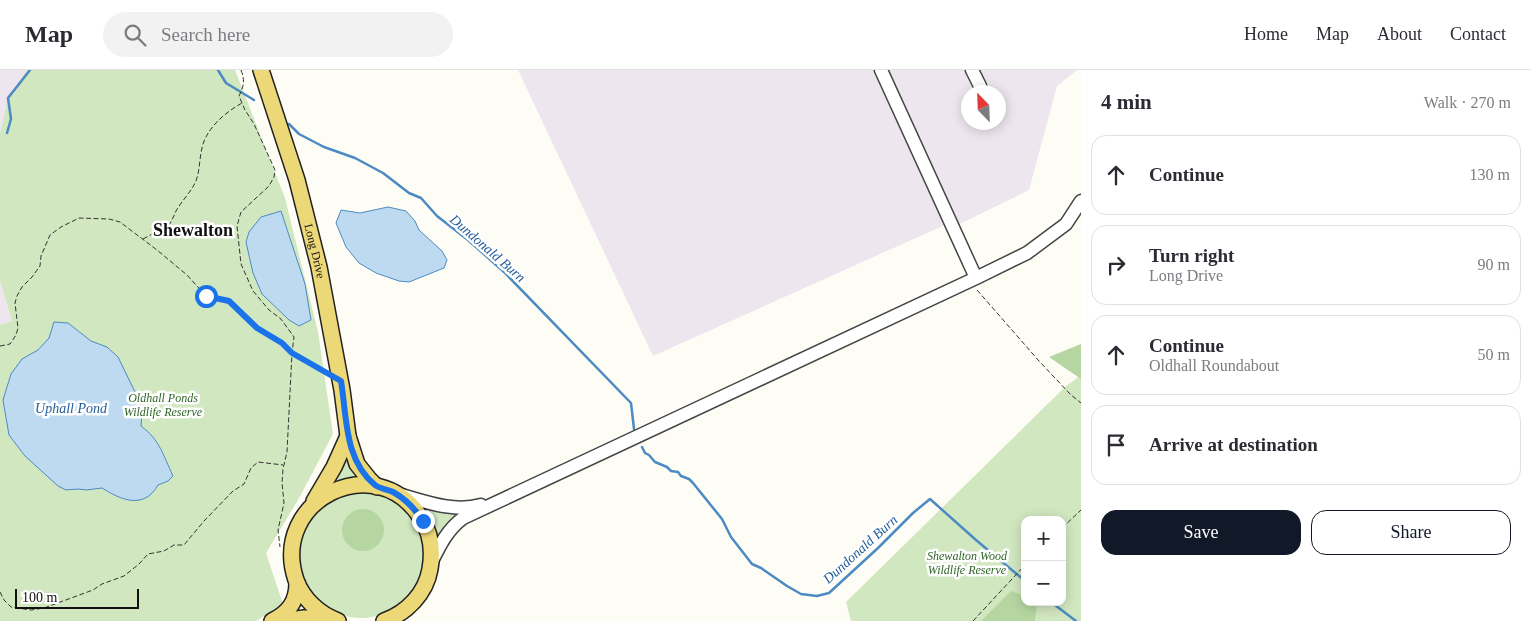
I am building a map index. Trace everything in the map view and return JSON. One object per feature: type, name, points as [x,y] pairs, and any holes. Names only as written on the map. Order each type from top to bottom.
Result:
[{"type":"main road","name":"Long Drive","points":[[261,70],[297,180],[317,258],[341,381],[348,436],[357,464],[377,486]]},
{"type":"main road","points":[[334,620],[320,612],[303,594],[297,583],[291,556],[292,543],[299,524],[334,467],[348,436]]},
{"type":"main road","points":[[310,507],[321,497],[341,488],[363,485],[377,486],[393,492],[410,504],[423,521],[430,541],[430,573],[421,592],[408,607],[400,614],[384,621]]},
{"type":"main road","points":[[272,621],[285,613],[293,603],[297,592],[297,583]]},
{"type":"main road","points":[[284,621],[304,618],[334,620]]},
{"type":"street","points":[[881,70],[974,279]]},
{"type":"street","points":[[972,70],[980,85]]},
{"type":"street","points":[[431,563],[440,543],[454,524],[463,518],[1027,253],[1066,224],[1081,200]]},
{"type":"street","points":[[393,492],[434,504],[454,507],[476,507],[500,500]]},
{"type":"street","points":[[395,621],[408,607]]},
{"type":"path","points":[[241,70],[244,76],[244,87],[239,96],[275,170],[274,177],[269,186],[241,212],[238,226],[241,264],[253,292],[269,310],[281,319],[294,337],[287,452],[282,483],[284,503],[278,530],[281,553]]},
{"type":"path","points":[[142,239],[154,233],[165,231],[172,222],[176,212],[194,185],[202,145],[208,133],[226,113],[242,102]]},
{"type":"path","points":[[0,346],[10,344],[16,335],[18,328],[14,303],[22,287],[40,266],[41,256],[50,235],[79,218],[109,219],[120,222],[142,239],[187,275],[206,296],[229,301],[257,328],[282,343],[292,353],[341,381]]},
{"type":"path","points":[[974,279],[980,294],[1071,395],[1081,403]]},
{"type":"path","points":[[0,592],[4,600],[11,607],[31,610],[44,608],[93,590],[102,584],[129,573],[148,554],[164,552],[174,545],[184,544],[233,491],[244,484],[251,468],[258,462],[284,465]]},
{"type":"path","points":[[1066,524],[1081,510]]},
{"type":"path","points":[[973,621],[1021,570]]},
{"type":"shaded area","points":[[0,70],[27,70],[8,98],[0,133]]},
{"type":"shaded area","points":[[518,70],[1077,70],[1057,86],[1029,190],[958,225],[956,220],[653,356]]},
{"type":"shaded area","points":[[0,281],[12,321],[0,326]]},
{"type":"green space","name":"Oldhall Ponds Wildlife Reserve","points":[[27,70],[235,70],[285,198],[318,332],[333,434],[298,500],[266,553],[283,604],[256,621],[0,621],[0,325],[12,321],[0,281],[0,133],[8,98]]},
{"type":"green space","points":[[1081,344],[1081,379],[1049,357]]},
{"type":"green space","name":"Shewalton Wood Wildlife Reserve","points":[[1081,375],[1081,621],[851,621],[846,602],[1065,387]]},
{"type":"green space","points":[[346,460],[349,462],[362,478],[337,479]]},
{"type":"green space","points":[[361,492],[385,497],[396,502],[406,510],[414,520],[419,531],[424,555],[419,579],[414,590],[406,600],[396,608],[385,613],[361,618],[337,613],[326,608],[316,600],[308,590],[303,579],[298,555],[303,531],[308,520],[316,510],[326,502],[337,497]]},
{"type":"green space","points":[[423,506],[458,512],[459,515],[448,524],[437,539],[428,516],[422,508]]},
{"type":"green space","points":[[367,509],[375,512],[381,518],[384,530],[381,542],[375,548],[359,551],[351,548],[345,542],[342,526],[345,518],[351,512]]},
{"type":"green space","points":[[1011,591],[1021,595],[1021,606],[1037,606],[1035,621],[981,621]]},
{"type":"water","points":[[388,207],[406,211],[415,221],[419,230],[442,251],[447,260],[444,268],[409,282],[399,281],[376,273],[359,263],[346,247],[336,223],[341,210],[360,213]]},
{"type":"water","points":[[281,211],[305,284],[311,320],[299,326],[289,320],[262,294],[253,273],[246,242],[249,232],[261,217]]},
{"type":"water","name":"Uphall Pond","points":[[54,322],[68,323],[91,341],[107,347],[118,357],[136,394],[142,412],[141,426],[157,442],[173,476],[168,481],[158,485],[146,498],[139,500],[124,499],[102,488],[66,490],[58,486],[25,456],[9,435],[3,400],[11,374],[22,359],[38,350],[49,338]]},
{"type":"waterway","points":[[7,133],[11,119],[8,98],[30,70]]},
{"type":"waterway","points":[[218,70],[226,83],[254,100]]},
{"type":"waterway","name":"Dundonald Burn","points":[[289,124],[299,134],[324,147],[355,158],[383,173],[409,193],[421,198],[437,216],[504,272],[631,403],[634,429]]},
{"type":"waterway","name":"Dundonald Burn","points":[[642,447],[645,453],[655,462],[667,467],[671,471],[678,472],[693,483],[722,519],[731,537],[752,564],[801,594],[817,596],[829,593],[930,499],[1021,578]]},
{"type":"waterway","name":"Dundonald Burn","points":[[1056,606],[1076,621]]},
{"type":"district","name":"Shewalton","points":[[193,230]]},
{"type":"route","points":[[206,296],[229,301],[257,328],[282,343],[292,353],[341,381],[348,436],[357,464],[377,486],[393,492],[410,504],[423,521]]}]
